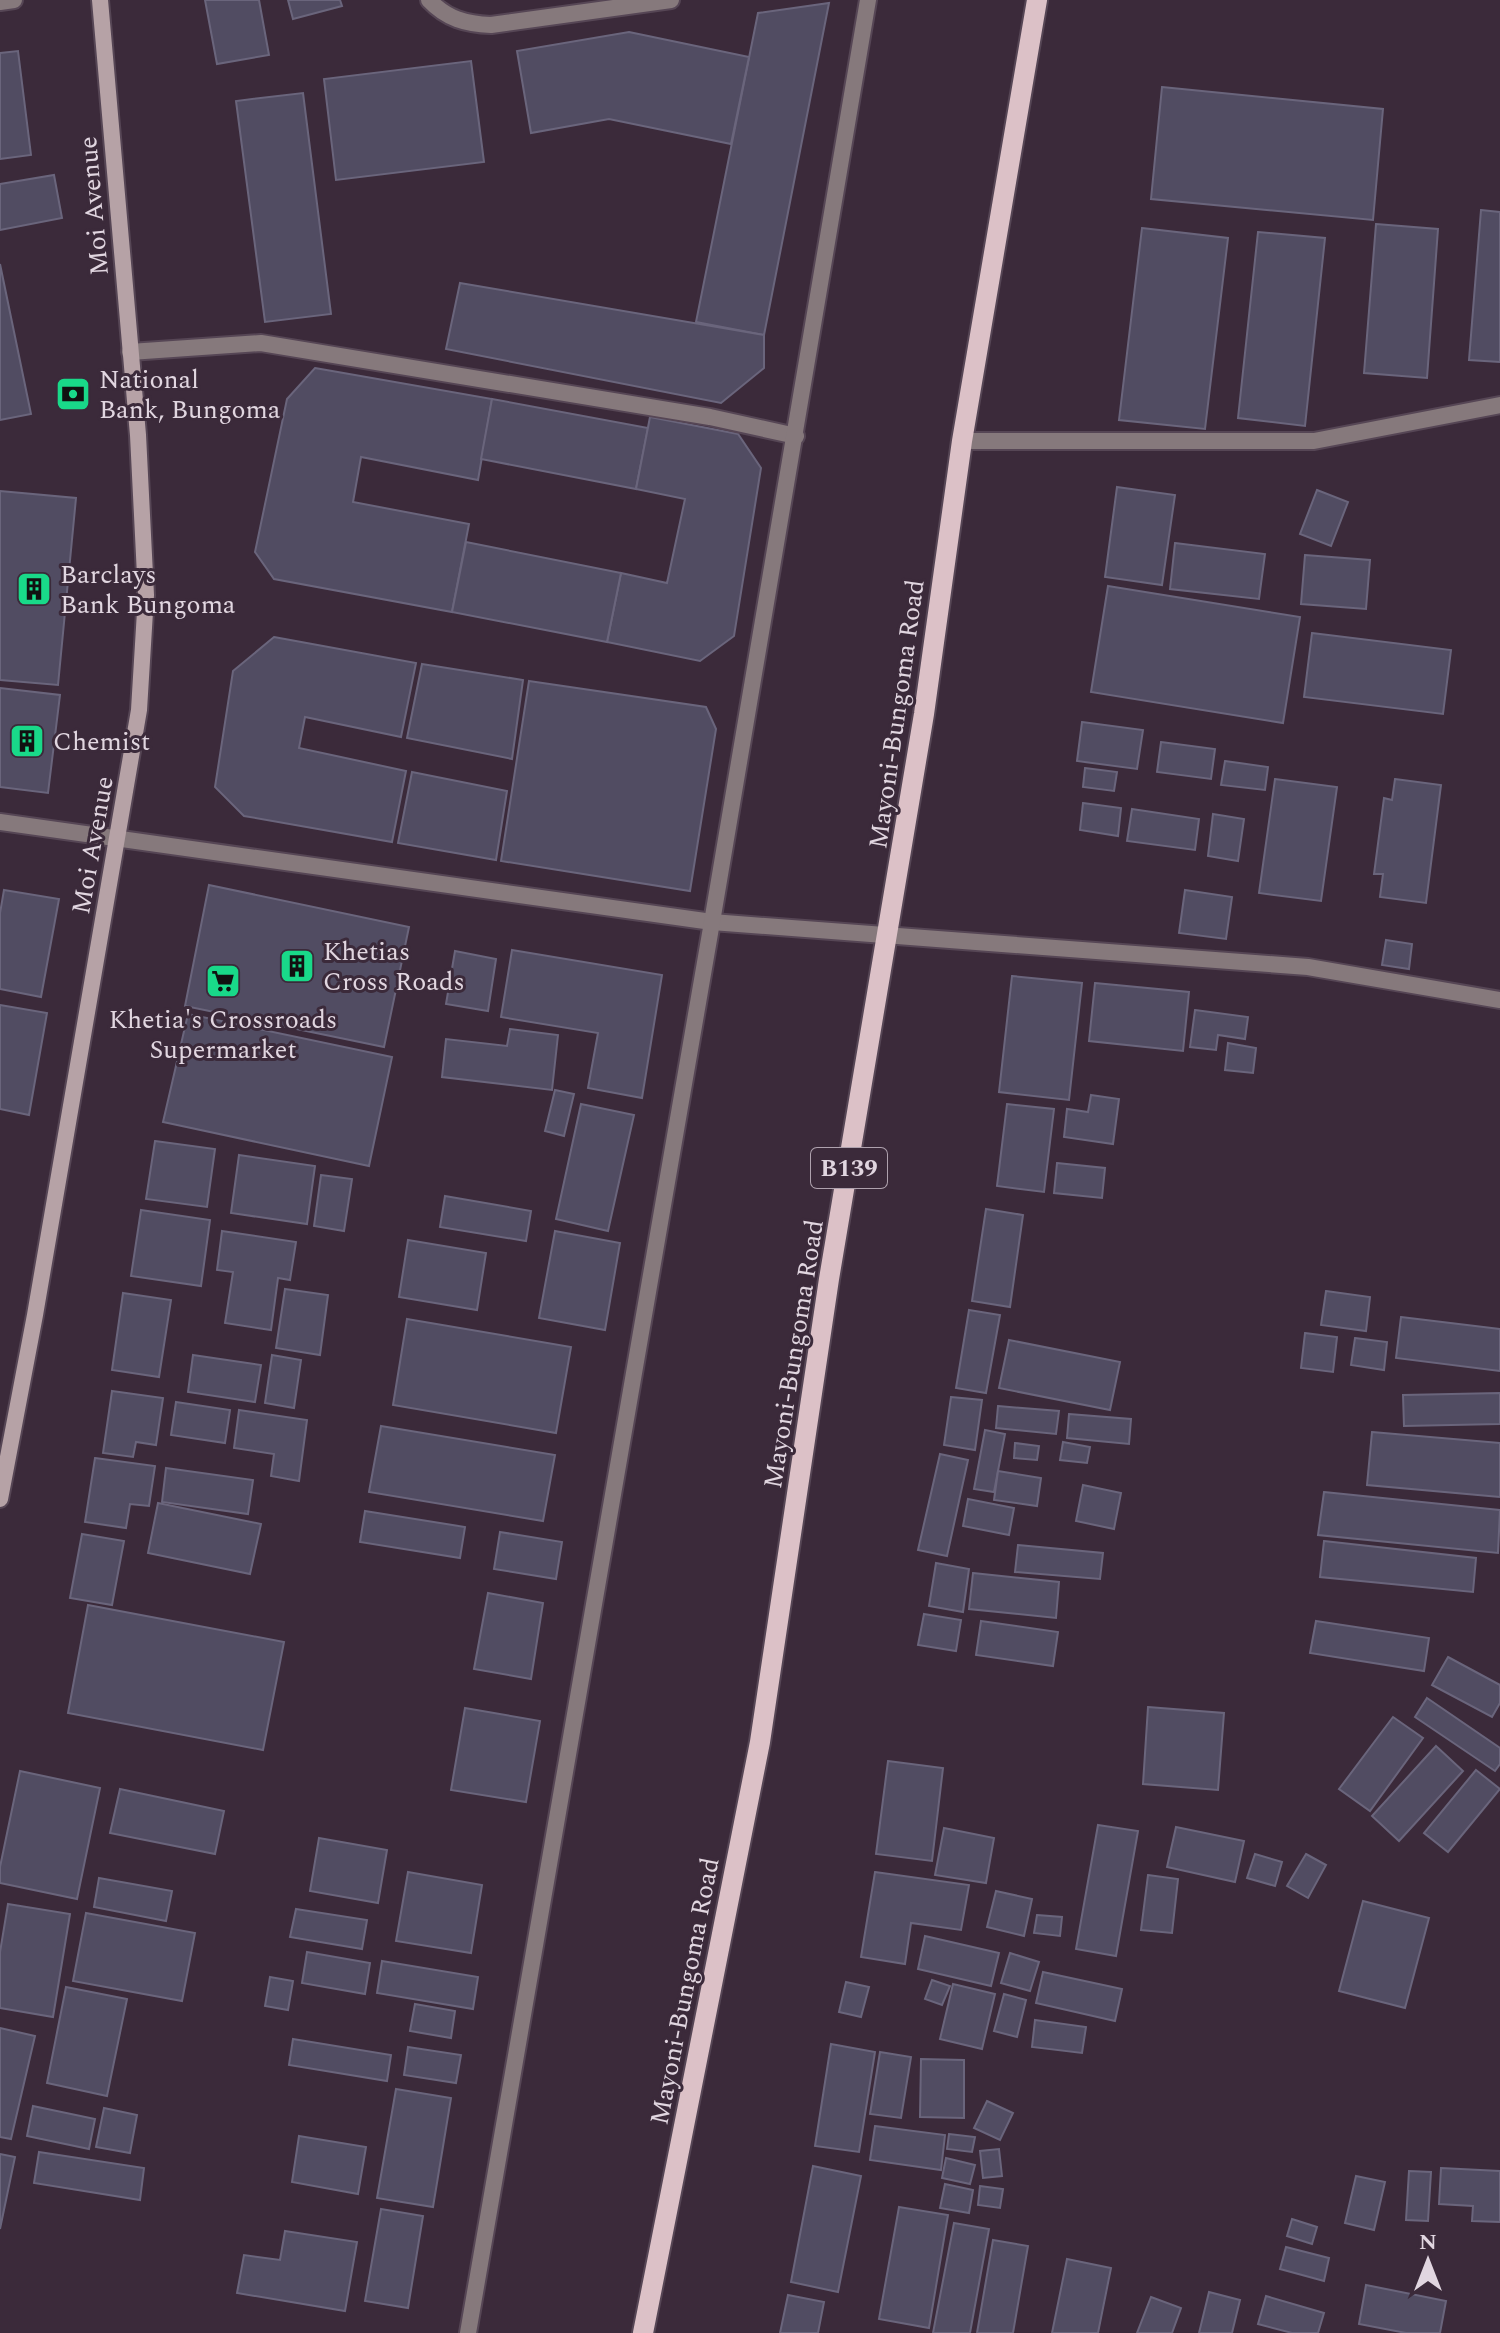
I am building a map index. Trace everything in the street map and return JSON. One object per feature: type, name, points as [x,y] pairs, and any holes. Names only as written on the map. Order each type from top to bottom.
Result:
[{"type":"main road","name":"Mayoni-Bungoma Road","points":[[643,2333],[760,1742],[829,1279],[924,714],[962,441],[1037,0]]},
{"type":"street","points":[[0,2],[14,0]]},
{"type":"street","name":"Moi Avenue","points":[[0,1499],[35,1315],[139,710],[146,595],[138,435],[100,0]]},
{"type":"street","points":[[429,0],[439,11],[465,24],[491,25],[671,0]]},
{"type":"street","points":[[468,2333],[796,436],[868,0]]},
{"type":"street","points":[[130,352],[261,343],[710,417],[796,436]]},
{"type":"street","points":[[962,441],[1314,441],[1500,405]]},
{"type":"street","points":[[0,822],[712,922],[1308,967],[1500,1000]]},
{"type":"building","points":[[205,0],[259,0],[269,55],[217,64]]},
{"type":"building","points":[[288,0],[340,0],[342,6],[293,19]]},
{"type":"building","points":[[829,3],[764,335],[696,322],[758,13]]},
{"type":"building","points":[[629,32],[749,57],[731,144],[609,119],[531,133],[517,51]]},
{"type":"building","points":[[18,51],[31,155],[0,159],[0,53]]},
{"type":"building","points":[[471,61],[484,162],[336,180],[324,79]]},
{"type":"building","points":[[1162,87],[1383,109],[1373,220],[1151,199]]},
{"type":"building","points":[[303,93],[331,314],[265,322],[236,101]]},
{"type":"building","points":[[54,175],[62,218],[0,230],[0,184]]},
{"type":"building","points":[[1481,210],[1500,212],[1500,362],[1469,360]]},
{"type":"building","points":[[1376,224],[1438,229],[1427,378],[1364,373]]},
{"type":"building","points":[[1142,228],[1228,238],[1205,429],[1119,420]]},
{"type":"building","points":[[1258,232],[1325,238],[1305,426],[1238,418]]},
{"type":"building","points":[[0,264],[31,414],[0,420]]},
{"type":"building","points":[[460,283],[764,335],[764,368],[721,403],[446,349]]},
{"type":"building","points":[[315,368],[492,399],[478,480],[361,457],[353,502],[469,524],[452,612],[274,579],[255,552],[287,399]]},
{"type":"building","points":[[492,399],[648,428],[636,489],[481,459]]},
{"type":"building","points":[[650,417],[738,434],[761,468],[734,636],[700,661],[607,642],[621,573],[667,583],[685,499],[636,489]]},
{"type":"building","points":[[1117,487],[1175,495],[1162,585],[1105,577]]},
{"type":"building","points":[[1317,490],[1348,502],[1331,546],[1300,534]]},
{"type":"building","name":"Barclays Bank Bungoma","points":[[0,491],[76,498],[58,685],[0,680]]},
{"type":"building","points":[[466,542],[621,573],[607,642],[452,612]]},
{"type":"building","points":[[1175,543],[1265,554],[1259,599],[1170,589]]},
{"type":"building","points":[[1305,555],[1370,560],[1366,609],[1301,604]]},
{"type":"building","points":[[1108,586],[1300,617],[1283,723],[1091,692]]},
{"type":"building","points":[[1312,633],[1451,650],[1443,714],[1304,697]]},
{"type":"building","points":[[274,637],[416,663],[401,737],[305,717],[299,748],[406,771],[392,842],[244,816],[215,787],[233,671]]},
{"type":"building","points":[[422,664],[523,680],[512,759],[407,738]]},
{"type":"building","points":[[529,681],[706,707],[716,729],[690,891],[501,861]]},
{"type":"building","name":"Chemist","points":[[0,688],[60,695],[48,793],[0,787]]},
{"type":"building","points":[[1082,722],[1143,730],[1137,769],[1077,761]]},
{"type":"building","points":[[1161,742],[1215,749],[1211,779],[1157,772]]},
{"type":"building","points":[[1225,761],[1268,767],[1265,790],[1221,785]]},
{"type":"building","points":[[1085,768],[1117,772],[1114,791],[1083,787]]},
{"type":"building","points":[[412,772],[507,791],[496,860],[398,843]]},
{"type":"building","points":[[1275,779],[1337,787],[1321,901],[1259,893]]},
{"type":"building","points":[[1395,779],[1441,785],[1426,903],[1380,897],[1383,874],[1374,874],[1384,798],[1392,800]]},
{"type":"building","points":[[1083,803],[1121,808],[1118,836],[1080,830]]},
{"type":"building","points":[[1132,809],[1199,819],[1195,850],[1127,841]]},
{"type":"building","points":[[1213,814],[1244,819],[1238,861],[1208,856]]},
{"type":"building","name":"Khetias Cross Roads","points":[[209,885],[409,927],[384,1047],[185,1006]]},
{"type":"building","points":[[4,890],[59,899],[41,997],[0,989],[0,913]]},
{"type":"building","points":[[1185,890],[1232,897],[1226,939],[1179,933]]},
{"type":"building","points":[[1386,940],[1412,944],[1409,969],[1382,965]]},
{"type":"building","points":[[512,950],[662,975],[642,1098],[588,1088],[598,1033],[501,1017]]},
{"type":"building","points":[[455,951],[496,959],[488,1011],[446,1004]]},
{"type":"building","points":[[1012,976],[1082,983],[1069,1100],[999,1092]]},
{"type":"building","points":[[1095,983],[1189,992],[1183,1051],[1089,1041]]},
{"type":"building","points":[[0,1005],[47,1013],[29,1115],[0,1109]]},
{"type":"building","points":[[1195,1010],[1248,1017],[1245,1039],[1218,1035],[1216,1050],[1190,1047]]},
{"type":"building","points":[[188,1014],[392,1057],[369,1166],[163,1122]]},
{"type":"building","points":[[510,1029],[558,1035],[552,1090],[442,1077],[446,1039],[507,1046]]},
{"type":"building","points":[[1228,1043],[1256,1048],[1253,1073],[1225,1070]]},
{"type":"building","points":[[555,1090],[574,1094],[564,1136],[545,1131]]},
{"type":"building","points":[[1091,1095],[1119,1099],[1113,1144],[1064,1137],[1067,1109],[1088,1112]]},
{"type":"building","points":[[581,1104],[634,1115],[608,1231],[556,1219]]},
{"type":"building","points":[[1007,1104],[1054,1109],[1044,1192],[997,1186]]},
{"type":"building","points":[[155,1141],[215,1149],[207,1207],[146,1199]]},
{"type":"building","points":[[239,1155],[315,1166],[307,1224],[231,1213]]},
{"type":"building","points":[[1057,1163],[1105,1168],[1102,1198],[1054,1193]]},
{"type":"building","points":[[321,1175],[352,1179],[344,1231],[314,1226]]},
{"type":"building","points":[[445,1196],[531,1211],[526,1241],[440,1227]]},
{"type":"building","points":[[986,1209],[1023,1215],[1010,1307],[972,1301]]},
{"type":"building","points":[[141,1210],[210,1220],[201,1286],[131,1276]]},
{"type":"building","points":[[222,1231],[296,1242],[290,1280],[278,1278],[271,1330],[225,1323],[233,1272],[217,1270]]},
{"type":"building","points":[[555,1231],[620,1243],[605,1330],[539,1318]]},
{"type":"building","points":[[408,1240],[486,1253],[477,1310],[399,1297]]},
{"type":"building","points":[[285,1289],[328,1295],[320,1355],[276,1348]]},
{"type":"building","points":[[1326,1291],[1370,1297],[1366,1331],[1321,1325]]},
{"type":"building","points":[[123,1293],[171,1300],[159,1377],[112,1370]]},
{"type":"building","points":[[969,1310],[1000,1315],[986,1393],[956,1388]]},
{"type":"building","points":[[1401,1317],[1500,1329],[1500,1371],[1396,1358]]},
{"type":"building","points":[[407,1319],[571,1347],[556,1433],[393,1405]]},
{"type":"building","points":[[1305,1333],[1337,1337],[1333,1372],[1301,1368]]},
{"type":"building","points":[[1355,1338],[1387,1342],[1384,1370],[1351,1365]]},
{"type":"building","points":[[1009,1340],[1120,1362],[1110,1410],[999,1388]]},
{"type":"building","points":[[193,1355],[261,1365],[255,1402],[188,1392]]},
{"type":"building","points":[[272,1355],[301,1360],[294,1408],[265,1403]]},
{"type":"building","points":[[112,1391],[163,1398],[156,1445],[136,1442],[133,1457],[103,1453]]},
{"type":"building","points":[[1500,1393],[1500,1424],[1404,1426],[1403,1395]]},
{"type":"building","points":[[951,1397],[982,1400],[975,1450],[944,1445]]},
{"type":"building","points":[[176,1402],[230,1410],[225,1443],[171,1435]]},
{"type":"building","points":[[998,1406],[1059,1411],[1056,1434],[996,1428]]},
{"type":"building","points":[[239,1410],[307,1420],[299,1481],[271,1476],[274,1454],[234,1448]]},
{"type":"building","points":[[1069,1414],[1131,1419],[1129,1444],[1067,1438]]},
{"type":"building","points":[[381,1426],[555,1455],[543,1521],[369,1492]]},
{"type":"building","points":[[985,1430],[1005,1434],[994,1492],[974,1489]]},
{"type":"building","points":[[1372,1432],[1500,1443],[1500,1497],[1367,1485]]},
{"type":"building","points":[[1063,1442],[1090,1447],[1087,1463],[1060,1460]]},
{"type":"building","points":[[1015,1443],[1039,1446],[1037,1460],[1014,1458]]},
{"type":"building","points":[[940,1454],[968,1460],[947,1556],[918,1550]]},
{"type":"building","points":[[95,1458],[155,1466],[149,1506],[130,1504],[126,1528],[85,1522]]},
{"type":"building","points":[[166,1468],[253,1480],[248,1514],[162,1502]]},
{"type":"building","points":[[998,1471],[1041,1478],[1037,1506],[994,1500]]},
{"type":"building","points":[[1083,1485],[1121,1493],[1114,1529],[1076,1521]]},
{"type":"building","points":[[1324,1492],[1500,1510],[1498,1553],[1318,1535]]},
{"type":"building","points":[[968,1499],[1014,1508],[1009,1535],[963,1526]]},
{"type":"building","points":[[158,1503],[261,1524],[250,1574],[148,1553]]},
{"type":"building","points":[[365,1511],[465,1527],[460,1558],[360,1542]]},
{"type":"building","points":[[500,1532],[562,1542],[556,1579],[494,1569]]},
{"type":"building","points":[[82,1534],[124,1541],[112,1605],[70,1598]]},
{"type":"building","points":[[1324,1541],[1476,1558],[1473,1592],[1320,1577]]},
{"type":"building","points":[[1018,1545],[1103,1553],[1100,1579],[1015,1572]]},
{"type":"building","points":[[936,1563],[969,1569],[963,1612],[929,1606]]},
{"type":"building","points":[[973,1573],[1059,1582],[1056,1618],[969,1609]]},
{"type":"building","points":[[488,1593],[543,1603],[531,1679],[474,1669]]},
{"type":"building","points":[[88,1605],[284,1642],[263,1750],[68,1713]]},
{"type":"building","points":[[924,1614],[961,1620],[956,1651],[918,1645]]},
{"type":"building","points":[[981,1621],[1058,1632],[1053,1666],[976,1655]]},
{"type":"building","points":[[1316,1621],[1429,1638],[1424,1671],[1310,1653]]},
{"type":"building","points":[[1448,1657],[1500,1685],[1500,1703],[1492,1717],[1432,1685]]},
{"type":"building","points":[[1427,1698],[1500,1748],[1500,1764],[1495,1771],[1415,1717]]},
{"type":"building","points":[[1148,1707],[1224,1713],[1218,1790],[1143,1784]]},
{"type":"building","points":[[465,1708],[540,1721],[526,1802],[451,1790]]},
{"type":"building","points":[[1393,1717],[1423,1738],[1370,1811],[1339,1789]]},
{"type":"building","points":[[1436,1746],[1463,1771],[1399,1841],[1372,1816]]},
{"type":"building","points":[[888,1761],[943,1768],[932,1861],[876,1854]]},
{"type":"building","points":[[1476,1770],[1500,1789],[1448,1852],[1424,1833]]},
{"type":"building","points":[[20,1771],[100,1788],[77,1899],[0,1883],[0,1867]]},
{"type":"building","points":[[120,1789],[224,1811],[215,1854],[110,1833]]},
{"type":"building","points":[[1098,1825],[1138,1831],[1116,1956],[1076,1949]]},
{"type":"building","points":[[1176,1827],[1244,1841],[1235,1882],[1167,1867]]},
{"type":"building","points":[[944,1828],[994,1838],[986,1883],[935,1875]]},
{"type":"building","points":[[319,1838],[387,1850],[378,1903],[310,1891]]},
{"type":"building","points":[[1255,1854],[1282,1862],[1275,1886],[1247,1878]]},
{"type":"building","points":[[1306,1854],[1326,1865],[1308,1898],[1287,1886]]},
{"type":"building","points":[[408,1872],[482,1885],[471,1953],[396,1941]]},
{"type":"building","points":[[875,1872],[969,1885],[961,1930],[911,1923],[905,1964],[861,1957]]},
{"type":"building","points":[[1148,1875],[1178,1879],[1172,1933],[1141,1930]]},
{"type":"building","points":[[99,1878],[172,1891],[166,1921],[94,1907]]},
{"type":"building","points":[[996,1891],[1032,1899],[1024,1936],[987,1927]]},
{"type":"building","points":[[1363,1901],[1429,1918],[1405,2008],[1339,1991]]},
{"type":"building","points":[[8,1904],[70,1914],[53,2017],[0,2008],[0,1952]]},
{"type":"building","points":[[296,1909],[367,1920],[362,1949],[290,1937]]},
{"type":"building","points":[[86,1913],[195,1933],[182,2001],[73,1981]]},
{"type":"building","points":[[1037,1915],[1062,1917],[1060,1936],[1034,1933]]},
{"type":"building","points":[[925,1936],[999,1953],[991,1986],[918,1969]]},
{"type":"building","points":[[307,1952],[370,1963],[365,1994],[302,1983]]},
{"type":"building","points":[[1010,1953],[1039,1962],[1030,1991],[1001,1983]]},
{"type":"building","points":[[382,1961],[478,1977],[473,2009],[377,1993]]},
{"type":"building","points":[[1043,1972],[1122,1989],[1115,2021],[1036,2003]]},
{"type":"building","points":[[270,1977],[293,1981],[288,2010],[265,2006]]},
{"type":"building","points":[[932,1980],[950,1986],[942,2005],[925,1999]]},
{"type":"building","points":[[846,1982],[869,1987],[861,2017],[839,2012]]},
{"type":"building","points":[[953,1984],[995,1994],[982,2049],[940,2039]]},
{"type":"building","points":[[66,1987],[127,1999],[107,2096],[47,2083]]},
{"type":"building","points":[[1004,1994],[1026,2000],[1017,2037],[994,2031]]},
{"type":"building","points":[[415,2004],[455,2011],[451,2038],[410,2031]]},
{"type":"building","points":[[1035,2020],[1086,2027],[1082,2053],[1032,2047]]},
{"type":"building","points":[[0,2028],[35,2036],[11,2139],[0,2137]]},
{"type":"building","points":[[293,2039],[391,2055],[387,2081],[289,2065]]},
{"type":"building","points":[[831,2044],[875,2052],[859,2152],[815,2146]]},
{"type":"building","points":[[408,2047],[461,2055],[456,2083],[404,2075]]},
{"type":"building","points":[[880,2052],[911,2057],[901,2118],[870,2114]]},
{"type":"building","points":[[921,2059],[964,2060],[964,2118],[920,2117]]},
{"type":"building","points":[[396,2089],[451,2098],[433,2207],[377,2198]]},
{"type":"building","points":[[987,2101],[1013,2113],[1000,2140],[974,2128]]},
{"type":"building","points":[[33,2106],[95,2119],[89,2149],[27,2136]]},
{"type":"building","points":[[104,2108],[137,2115],[130,2153],[96,2147]]},
{"type":"building","points":[[875,2126],[945,2135],[941,2170],[870,2160]]},
{"type":"building","points":[[949,2134],[975,2137],[972,2152],[947,2149]]},
{"type":"building","points":[[299,2136],[366,2147],[358,2194],[292,2182]]},
{"type":"building","points":[[999,2149],[1002,2176],[983,2178],[980,2151]]},
{"type":"building","points":[[39,2152],[144,2168],[140,2200],[34,2183]]},
{"type":"building","points":[[0,2154],[15,2157],[0,2229]]},
{"type":"building","points":[[946,2158],[975,2165],[970,2184],[942,2178]]},
{"type":"building","points":[[813,2166],[861,2176],[838,2292],[791,2282]]},
{"type":"building","points":[[1441,2168],[1500,2171],[1500,2222],[1472,2221],[1473,2206],[1439,2204]]},
{"type":"building","points":[[1409,2171],[1431,2172],[1428,2221],[1406,2220]]},
{"type":"building","points":[[1356,2176],[1385,2182],[1374,2230],[1345,2223]]},
{"type":"building","points":[[945,2184],[973,2190],[969,2213],[940,2208]]},
{"type":"building","points":[[980,2186],[1003,2189],[1000,2208],[978,2205]]},
{"type":"building","points":[[899,2207],[948,2215],[929,2328],[879,2319]]},
{"type":"building","points":[[381,2209],[423,2216],[408,2308],[365,2301]]},
{"type":"building","points":[[1292,2219],[1317,2227],[1312,2244],[1287,2236]]},
{"type":"building","points":[[954,2223],[989,2229],[970,2333],[933,2333]]},
{"type":"building","points":[[285,2231],[357,2242],[345,2311],[237,2293],[244,2255],[280,2260]]},
{"type":"building","points":[[993,2240],[1028,2246],[1013,2333],[977,2333]]},
{"type":"building","points":[[1286,2247],[1329,2258],[1324,2281],[1280,2269]]},
{"type":"building","points":[[1067,2259],[1111,2268],[1098,2333],[1052,2333]]},
{"type":"building","points":[[1366,2285],[1446,2301],[1440,2333],[1406,2333],[1359,2324]]},
{"type":"building","points":[[1209,2292],[1240,2300],[1232,2333],[1199,2333]]},
{"type":"building","points":[[788,2295],[824,2302],[818,2333],[780,2333]]},
{"type":"building","points":[[1266,2296],[1324,2313],[1318,2333],[1292,2333],[1258,2324]]},
{"type":"building","points":[[1151,2297],[1181,2308],[1172,2333],[1137,2333]]},
{"type":"place","name":"National Bank, Bungoma","points":[[73,394]]},
{"type":"place","name":"Barclays Bank Bungoma","points":[[34,589]]},
{"type":"place","name":"Chemist","points":[[27,741]]},
{"type":"place","name":"Khetias Cross Roads","points":[[297,966]]},
{"type":"place","name":"Khetia's Crossroads Supermarket","points":[[223,981]]}]
